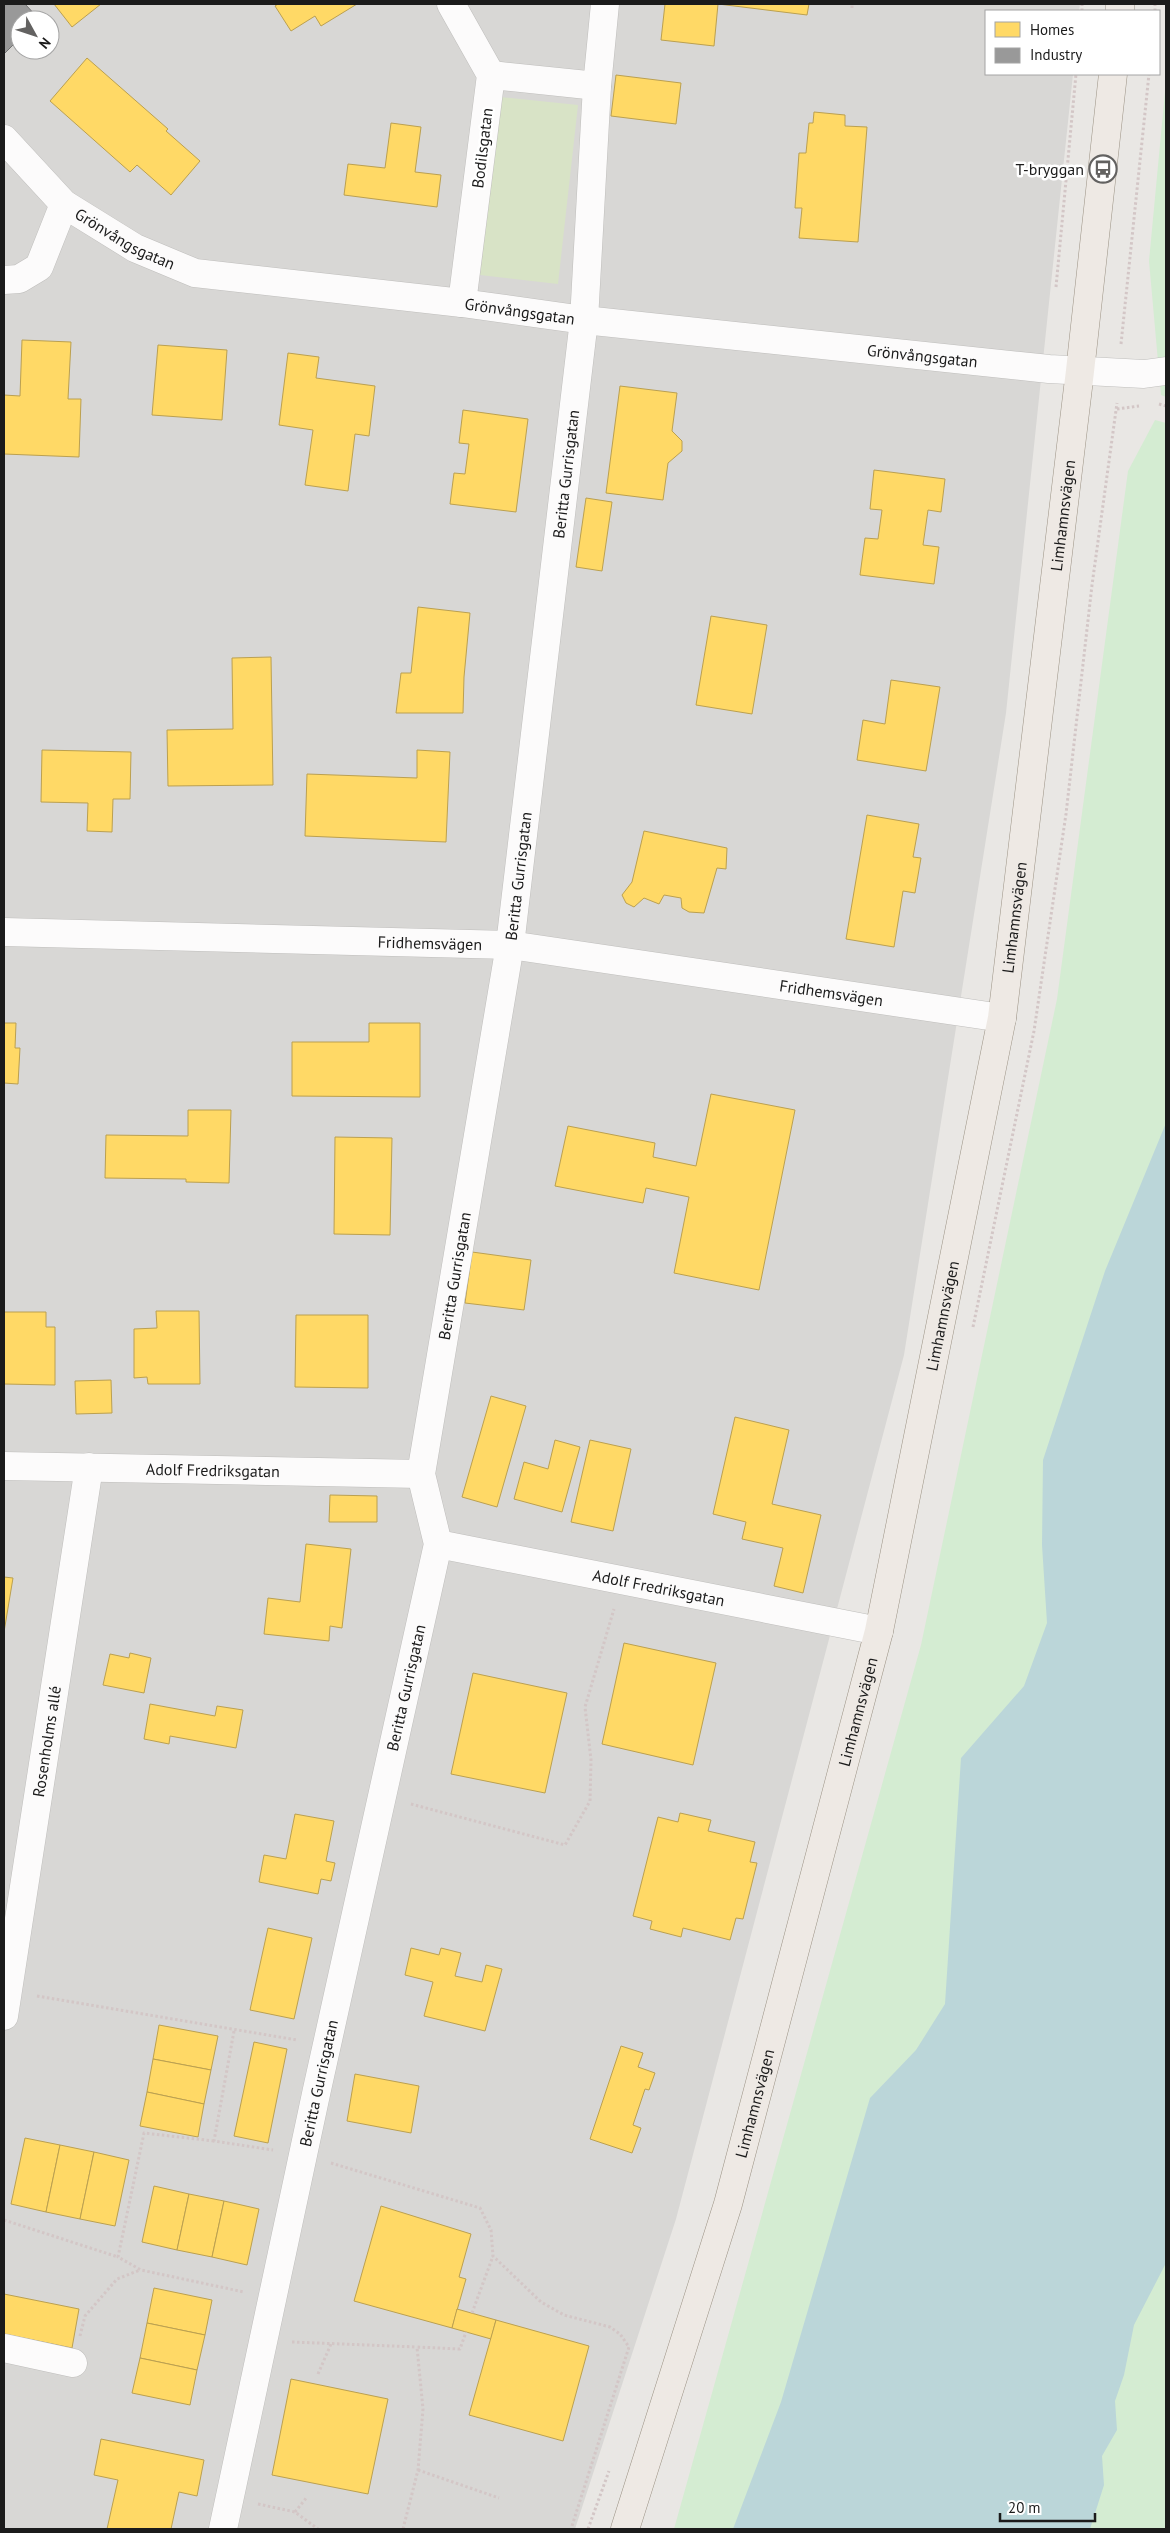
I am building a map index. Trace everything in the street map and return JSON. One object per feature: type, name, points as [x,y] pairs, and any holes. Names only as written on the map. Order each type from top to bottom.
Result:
[{"type":"main road","name":"Limhamnsvägen","points":[[625,2529],[728,2204],[879,1631],[1002,1018],[1080,371],[1113,75]]},
{"type":"street","points":[[451,4],[492,75],[597,86]]},
{"type":"street","name":"Beritta Gurrisgatan","points":[[223,2529],[326,2045],[438,1544],[422,1474],[510,945],[584,320],[597,86],[605,4]]},
{"type":"street","name":"Bodilsgatan","points":[[462,303],[492,75]]},
{"type":"street","name":"Grönvångsgatan","points":[[4,139],[64,204],[135,248],[195,272],[462,303],[584,320],[1080,371],[1144,374],[1166,371]]},
{"type":"street","points":[[4,280],[19,279],[39,267],[64,204]]},
{"type":"street","name":"Fridhemsvägen","points":[[4,932],[510,945],[1002,1018]]},
{"type":"street","name":"Adolf Fredriksgatan","points":[[4,1466],[422,1474]]},
{"type":"street","name":"Rosenholms allé","points":[[6,2004],[89,1467]]},
{"type":"street","name":"Adolf Fredriksgatan","points":[[438,1544],[879,1631]]},
{"type":"street","points":[[4,2348],[73,2363]]},
{"type":"path","points":[[1056,290],[1076,75]]},
{"type":"path","points":[[1118,374],[1149,75]]},
{"type":"path","points":[[382,1796],[565,1845],[590,1802],[591,1760],[585,1707],[623,1580]]},
{"type":"path","points":[[6,2004],[234,2031],[326,2045]]},
{"type":"path","points":[[214,2141],[234,2031]]},
{"type":"path","points":[[118,2257],[144,2133],[214,2141],[304,2155],[480,2208],[491,2230],[493,2256],[472,2313]]},
{"type":"path","points":[[4,2220],[118,2257],[140,2270],[242,2292],[273,2295]]},
{"type":"path","points":[[493,2256],[541,2302],[564,2315],[610,2327],[620,2334],[630,2347],[572,2529]]},
{"type":"path","points":[[73,2363],[85,2316],[117,2279],[140,2270]]},
{"type":"path","points":[[263,2340],[460,2349],[466,2332]]},
{"type":"path","points":[[318,2374],[331,2344]]},
{"type":"path","points":[[403,2529],[418,2470],[423,2409],[417,2347]]},
{"type":"path","points":[[588,2529],[612,2465]]},
{"type":"path","points":[[418,2470],[499,2498]]},
{"type":"path","points":[[295,2512],[307,2497]]},
{"type":"path","points":[[230,2498],[295,2512],[318,2529]]},
{"type":"shaded area","points":[[4,4],[1080,4],[1079,10],[985,10],[985,75],[1073,75],[1006,713],[904,1355],[676,2219],[575,2529],[4,2529]]},
{"type":"green space","points":[[1166,81],[1166,397],[1161,395],[1149,261]]},
{"type":"green space","points":[[500,97],[578,105],[558,284],[480,275]]},
{"type":"green space","points":[[1155,420],[1166,423],[1166,2529],[674,2529],[921,1645],[1057,999],[1128,471]]},
{"type":"water","points":[[1166,1123],[1166,2263],[1134,2325],[1124,2375],[1115,2401],[1117,2430],[1102,2456],[1104,2485],[1090,2529],[733,2529],[781,2402],[870,2098],[916,2050],[945,2004],[961,1758],[1024,1686],[1047,1623],[1042,1545],[1043,1460],[1105,1271]]},
{"type":"building: Homes","points":[[54,4],[101,4],[72,27]]},
{"type":"building: Homes","points":[[278,4],[357,4],[321,26],[315,16],[291,31],[275,6]]},
{"type":"building: Homes","points":[[665,4],[718,4],[714,46],[661,40]]},
{"type":"building: Homes","points":[[718,4],[809,4],[807,15]]},
{"type":"building: Homes","points":[[87,58],[168,129],[166,131],[200,161],[171,195],[137,165],[130,172],[50,101]]},
{"type":"building: Homes","points":[[616,75],[681,83],[676,124],[611,116]]},
{"type":"building: Homes","points":[[814,112],[845,115],[845,126],[867,127],[858,242],[799,238],[802,208],[795,208],[799,153],[806,153],[809,123],[813,123]]},
{"type":"building: Homes","points":[[391,123],[421,127],[415,172],[441,175],[437,207],[344,195],[348,164],[385,168]]},
{"type":"building: Homes","points":[[22,340],[71,342],[68,399],[81,399],[79,457],[4,454],[4,395],[20,396]]},
{"type":"building: Homes","points":[[158,345],[227,350],[222,420],[152,415]]},
{"type":"building: Homes","points":[[288,353],[319,357],[316,378],[375,386],[369,436],[355,434],[348,491],[305,485],[313,430],[279,425]]},
{"type":"building: Homes","points":[[620,386],[677,393],[672,431],[682,441],[682,451],[668,463],[663,500],[606,493]]},
{"type":"building: Homes","points":[[463,410],[528,419],[516,512],[450,504],[454,473],[465,474],[469,444],[459,443]]},
{"type":"building: Homes","points":[[874,470],[945,479],[941,512],[928,510],[923,545],[939,547],[934,584],[860,575],[865,538],[878,539],[882,510],[870,509]]},
{"type":"building: Homes","points":[[586,498],[612,502],[602,571],[576,567]]},
{"type":"building: Homes","points":[[418,607],[470,613],[464,677],[463,713],[396,713],[401,673],[411,673]]},
{"type":"building: Homes","points":[[711,616],[767,625],[752,714],[696,705]]},
{"type":"building: Homes","points":[[271,657],[273,785],[168,786],[167,730],[233,729],[232,658]]},
{"type":"building: Homes","points":[[891,680],[940,687],[926,771],[857,760],[863,720],[885,724]]},
{"type":"building: Homes","points":[[42,750],[131,752],[130,799],[113,799],[112,832],[87,831],[88,803],[41,802]]},
{"type":"building: Homes","points":[[417,750],[450,752],[446,842],[305,836],[307,774],[417,778]]},
{"type":"building: Homes","points":[[867,815],[919,824],[913,857],[921,858],[915,893],[903,891],[894,947],[846,939]]},
{"type":"building: Homes","points":[[644,831],[727,848],[726,869],[717,868],[704,913],[689,912],[682,908],[681,898],[664,895],[659,904],[644,898],[634,907],[626,903],[622,895],[632,882]]},
{"type":"building: Homes","points":[[4,1023],[16,1023],[15,1048],[20,1048],[18,1084],[4,1083]]},
{"type":"building: Homes","points":[[369,1023],[420,1023],[420,1097],[292,1096],[292,1042],[369,1042]]},
{"type":"building: Homes","points":[[711,1094],[795,1110],[759,1290],[674,1273],[689,1197],[646,1188],[643,1203],[555,1186],[568,1126],[655,1143],[653,1157],[696,1166]]},
{"type":"building: Homes","points":[[188,1110],[231,1110],[229,1183],[186,1182],[186,1179],[105,1178],[106,1135],[188,1136]]},
{"type":"building: Homes","points":[[335,1137],[392,1138],[390,1235],[334,1234]]},
{"type":"building: Homes","points":[[472,1252],[531,1260],[524,1310],[465,1303]]},
{"type":"building: Homes","points":[[156,1311],[199,1311],[200,1384],[148,1384],[147,1377],[134,1378],[134,1329],[157,1328]]},
{"type":"building: Homes","points":[[4,1312],[46,1312],[46,1327],[55,1327],[55,1385],[4,1384]]},
{"type":"building: Homes","points":[[296,1315],[368,1315],[368,1388],[295,1387]]},
{"type":"building: Homes","points":[[111,1380],[112,1413],[76,1414],[75,1381]]},
{"type":"building: Homes","points":[[491,1396],[526,1406],[497,1507],[462,1497]]},
{"type":"building: Homes","points":[[735,1417],[789,1430],[772,1504],[821,1515],[803,1593],[774,1586],[783,1548],[742,1539],[746,1522],[713,1514]]},
{"type":"building: Homes","points":[[555,1440],[580,1447],[562,1512],[514,1499],[524,1462],[548,1469]]},
{"type":"building: Homes","points":[[590,1440],[631,1449],[613,1531],[571,1522]]},
{"type":"building: Homes","points":[[330,1495],[377,1496],[377,1522],[329,1522]]},
{"type":"building: Homes","points":[[306,1544],[351,1549],[342,1628],[330,1626],[329,1641],[264,1634],[268,1598],[300,1602]]},
{"type":"building: Homes","points":[[4,1577],[13,1578],[4,1632]]},
{"type":"building: Homes","points":[[624,1643],[716,1663],[693,1765],[602,1744]]},
{"type":"building: Homes","points":[[130,1653],[151,1658],[144,1693],[103,1685],[110,1654],[129,1658]]},
{"type":"building: Homes","points":[[473,1673],[567,1693],[545,1793],[451,1774]]},
{"type":"building: Homes","points":[[150,1704],[215,1716],[217,1706],[243,1710],[236,1748],[170,1736],[169,1744],[144,1739]]},
{"type":"building: Homes","points":[[680,1813],[711,1820],[708,1831],[755,1842],[750,1862],[757,1863],[743,1919],[736,1918],[730,1940],[683,1928],[681,1937],[650,1929],[652,1921],[633,1916],[658,1817],[678,1822]]},
{"type":"building: Homes","points":[[295,1814],[334,1821],[326,1861],[335,1863],[331,1881],[321,1879],[318,1894],[259,1882],[264,1855],[286,1859]]},
{"type":"building: Homes","points":[[268,1928],[312,1938],[294,2019],[250,2010]]},
{"type":"building: Homes","points":[[411,1948],[439,1955],[441,1948],[461,1953],[455,1976],[482,1982],[486,1965],[502,1969],[485,2031],[424,2016],[433,1982],[405,1975]]},
{"type":"building: Homes","points":[[159,2025],[218,2036],[211,2070],[153,2059]]},
{"type":"building: Homes","points":[[254,2042],[287,2049],[268,2143],[234,2136]]},
{"type":"building: Homes","points":[[621,2046],[643,2053],[638,2067],[655,2073],[649,2090],[645,2089],[633,2125],[641,2128],[632,2153],[590,2139]]},
{"type":"building: Homes","points":[[153,2059],[211,2070],[204,2104],[147,2092]]},
{"type":"building: Homes","points":[[355,2074],[419,2086],[411,2133],[347,2121]]},
{"type":"building: Homes","points":[[147,2092],[204,2104],[198,2137],[140,2126]]},
{"type":"building: Homes","points":[[25,2138],[60,2145],[46,2212],[11,2204]]},
{"type":"building: Homes","points":[[60,2145],[94,2152],[80,2219],[46,2212]]},
{"type":"building: Homes","points":[[94,2152],[129,2160],[115,2226],[80,2219]]},
{"type":"building: Homes","points":[[154,2186],[189,2194],[177,2250],[142,2242]]},
{"type":"building: Homes","points":[[189,2194],[224,2201],[212,2257],[177,2250]]},
{"type":"building: Homes","points":[[224,2201],[259,2209],[247,2265],[212,2257]]},
{"type":"building: Homes","points":[[381,2206],[471,2234],[459,2277],[466,2279],[452,2328],[354,2301]]},
{"type":"building: Homes","points":[[154,2288],[212,2300],[205,2335],[147,2323]]},
{"type":"building: Homes","points":[[4,2294],[79,2309],[72,2348],[4,2334]]},
{"type":"building: Homes","points":[[457,2309],[496,2320],[491,2339],[452,2328]]},
{"type":"building: Homes","points":[[496,2320],[589,2346],[563,2441],[469,2415]]},
{"type":"building: Homes","points":[[147,2323],[205,2335],[197,2370],[140,2358]]},
{"type":"building: Homes","points":[[140,2358],[197,2370],[190,2405],[132,2393]]},
{"type":"building: Homes","points":[[291,2379],[388,2399],[368,2494],[272,2475]]},
{"type":"building: Homes","points":[[101,2439],[204,2460],[197,2496],[179,2492],[171,2529],[107,2529],[118,2480],[94,2475]]},
{"type":"building: Industry","points":[[4,4],[25,4],[31,10],[10,10],[10,48],[4,54]]},
{"type":"place","name":"T-bryggan","points":[[1103,169]]}]
